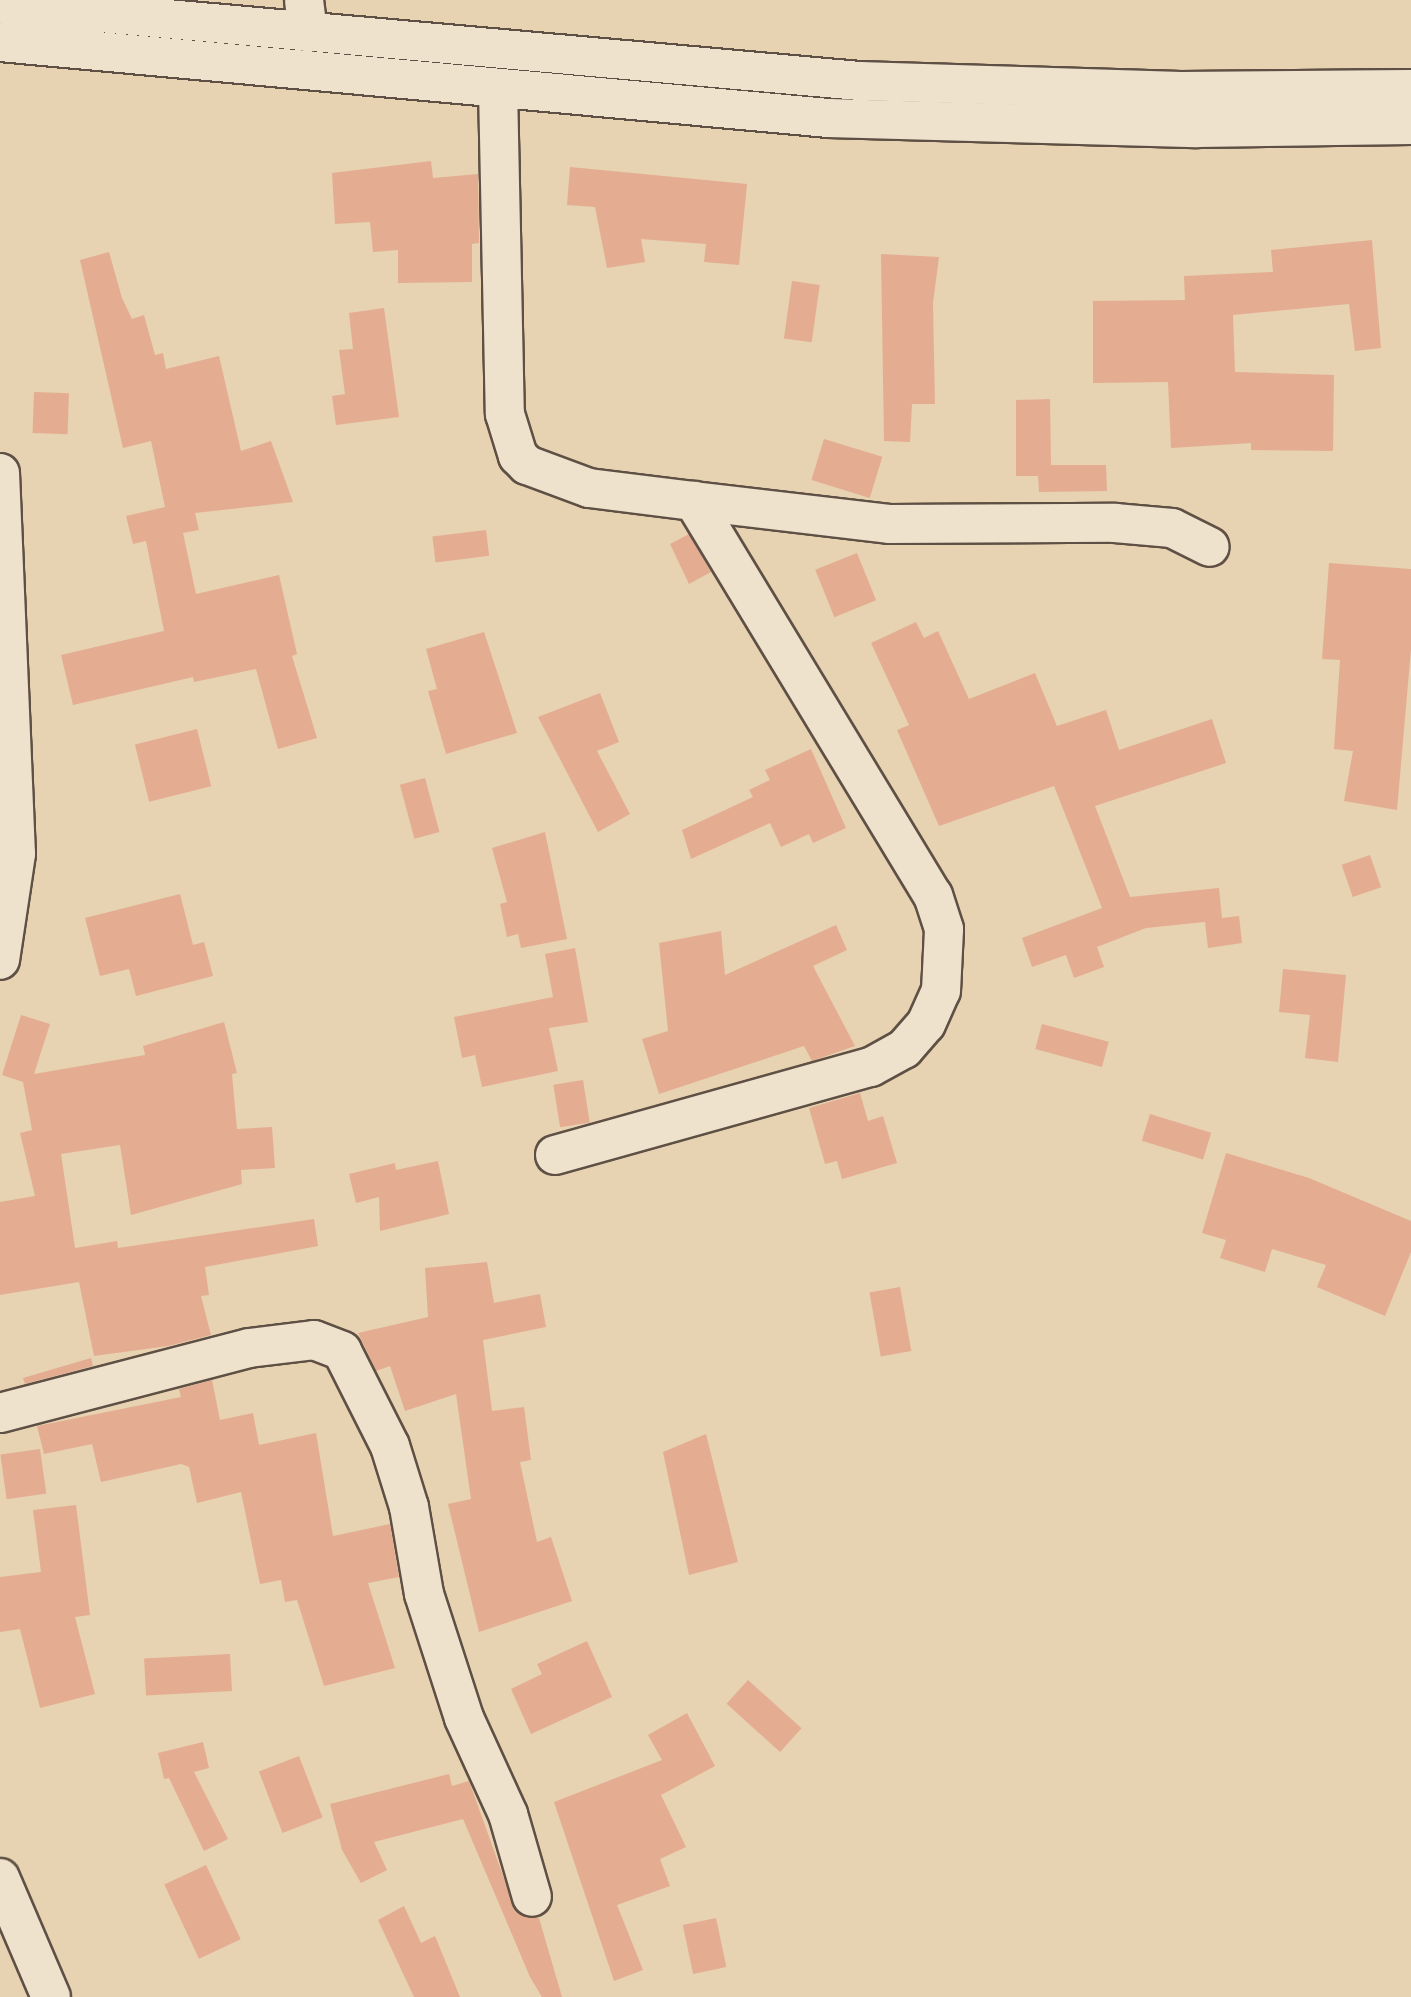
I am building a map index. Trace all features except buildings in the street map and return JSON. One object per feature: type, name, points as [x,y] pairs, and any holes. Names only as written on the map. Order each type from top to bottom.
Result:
[{"type":"street","points":[[0,4],[306,16],[859,82],[1181,90],[1411,89]]},
{"type":"street","points":[[0,42],[828,118],[1196,128],[1411,125]]},
{"type":"street","points":[[498,88],[505,414],[518,456],[537,471],[589,488],[889,524],[1115,523],[1172,528],[1210,547]]},
{"type":"street","points":[[0,473],[16,854],[0,960]]},
{"type":"street","points":[[555,1155],[870,1067],[905,1049],[926,1024],[941,991],[944,929],[933,896],[694,501]]},
{"type":"street","points":[[0,1413],[249,1348],[314,1340],[342,1351],[390,1446],[409,1507],[424,1594],[464,1718],[508,1814],[532,1897]]},
{"type":"street","points":[[0,1878],[51,1997]]}]
